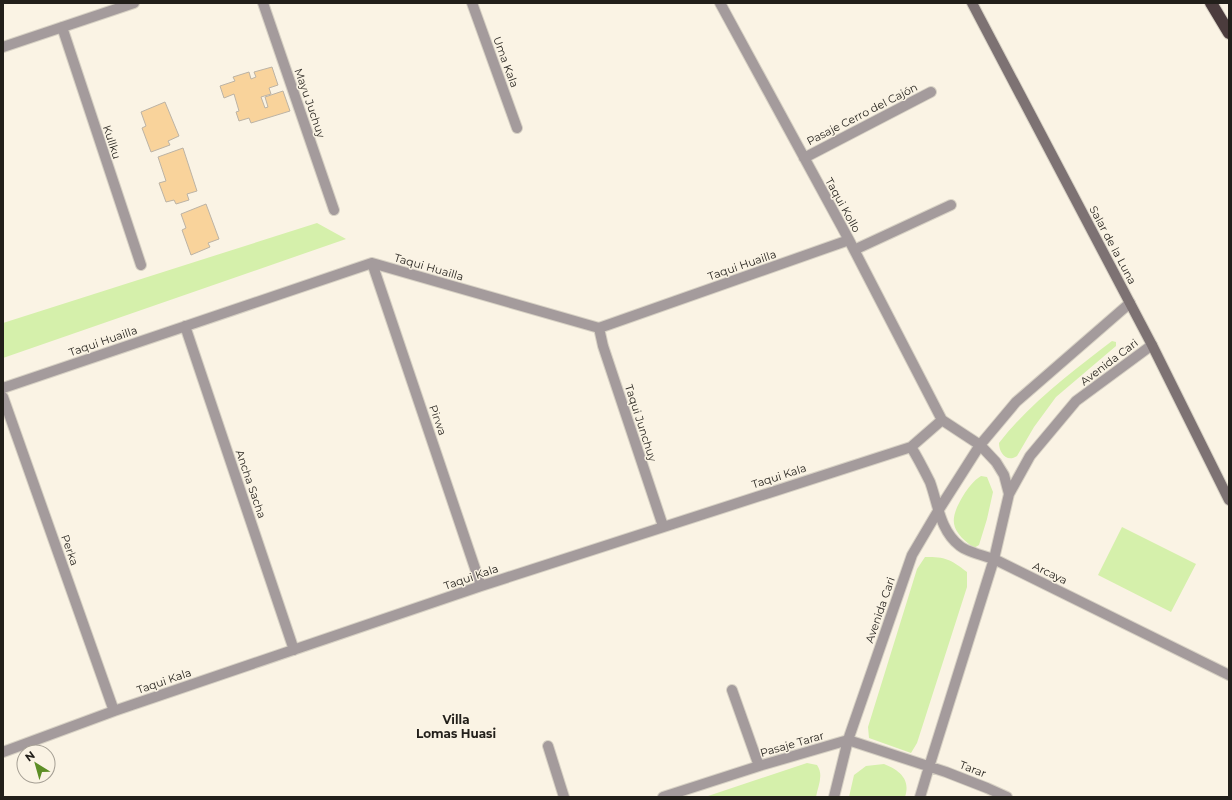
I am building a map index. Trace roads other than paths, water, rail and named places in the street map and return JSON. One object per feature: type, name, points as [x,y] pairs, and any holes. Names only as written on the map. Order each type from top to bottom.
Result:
[{"type":"highway","points":[[1211,3],[1229,33]]},
{"type":"street","points":[[3,46],[134,3]]},
{"type":"street","name":"Mayu Juchuy","points":[[263,3],[334,210]]},
{"type":"street","name":"Uma Kala","points":[[472,3],[517,128]]},
{"type":"street","name":"Taqui Kollo","points":[[720,3],[849,240],[942,420]]},
{"type":"street","name":"Salar de la Luna","points":[[972,3],[1152,345],[1229,500]]},
{"type":"street","name":"Kullku","points":[[62,27],[141,265]]},
{"type":"street","name":"Pasaje Cerro del Cajón","points":[[804,158],[931,92]]},
{"type":"street","points":[[854,250],[951,205]]},
{"type":"street","name":"Taqui Huailla","points":[[3,388],[372,263],[599,328],[849,240]]},
{"type":"street","name":"Pirwa","points":[[372,263],[481,586]]},
{"type":"street","name":"Avenida Cari","points":[[834,797],[848,740],[912,555],[938,511],[980,445],[1016,402],[1130,303]]},
{"type":"street","name":"Ancha Sacha","points":[[185,326],[294,650]]},
{"type":"street","name":"Taqui Junchuy","points":[[599,328],[603,346],[662,526]]},
{"type":"street","name":"Avenida Cari","points":[[920,797],[994,559],[1009,494],[1030,456],[1076,401],[1152,345]]},
{"type":"street","name":"Perka","points":[[3,396],[114,711]]},
{"type":"street","name":"Avenida Cari","points":[[942,420],[980,445],[996,462],[1004,475],[1009,494]]},
{"type":"street","name":"Taqui Kala","points":[[3,752],[114,711],[481,586],[662,526],[910,447],[942,420]]},
{"type":"street","name":"Arcaya","points":[[910,447],[920,462],[930,483],[938,511],[950,537],[961,547],[994,559],[1229,675]]},
{"type":"street","points":[[732,690],[759,766]]},
{"type":"street","points":[[848,740],[929,767]]},
{"type":"street","name":"Pasaje Tarar","points":[[662,797],[678,795],[759,766],[848,740]]},
{"type":"street","points":[[548,746],[564,797]]},
{"type":"street","name":"Tarar","points":[[929,767],[987,788],[1007,797]]},
{"type":"district","name":"Villa Lomas Huasi","points":[[456,726]]}]
